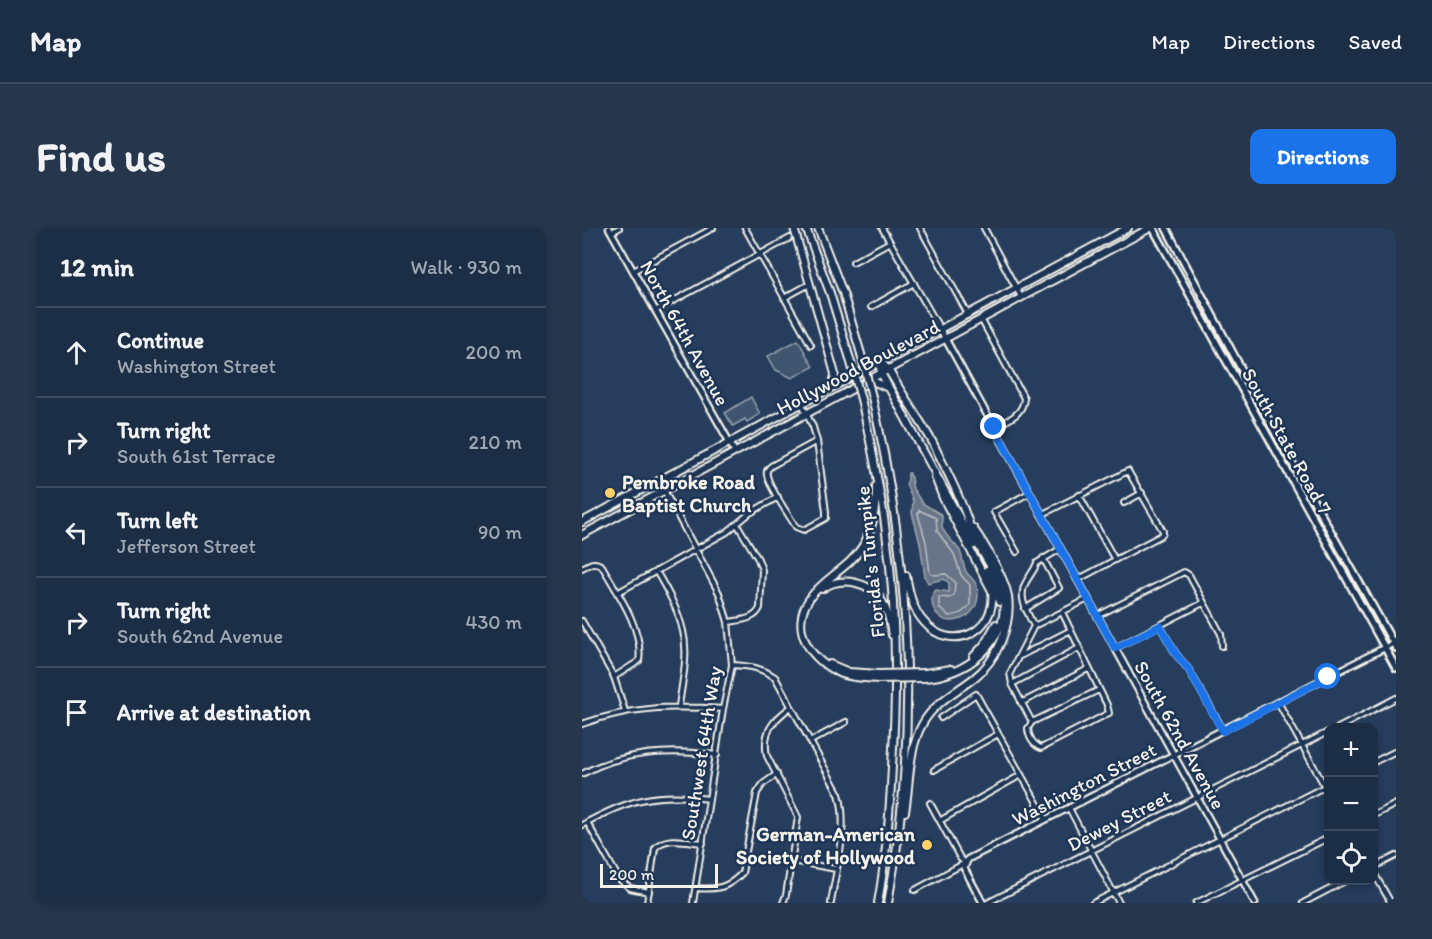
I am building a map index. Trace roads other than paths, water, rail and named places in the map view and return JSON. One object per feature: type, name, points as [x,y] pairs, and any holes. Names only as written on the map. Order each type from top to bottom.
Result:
[{"type":"highway","points":[[794,228],[835,374],[833,386]]},
{"type":"highway","name":"Florida's Turnpike","points":[[806,228],[830,293],[862,403],[876,470],[890,564],[896,653],[895,716],[888,829],[878,903]]},
{"type":"highway","name":"Florida's Turnpike","points":[[818,228],[843,293],[872,397],[888,470],[905,602],[907,663],[905,759],[900,826],[888,903]]},
{"type":"highway","name":"Hollywood Boulevard","points":[[582,522],[1128,228]]},
{"type":"highway","name":"Hollywood Boulevard","points":[[582,535],[1152,228]]},
{"type":"highway","points":[[879,361],[888,369],[932,441],[969,521],[1006,587],[1008,598],[1005,630],[994,656],[985,668],[933,709],[923,723],[914,749],[905,810],[900,826]]},
{"type":"highway","points":[[879,361],[881,373],[996,589],[1000,608],[993,631],[978,653],[957,667],[925,676]]},
{"type":"highway","points":[[853,388],[875,382],[891,390]]},
{"type":"highway","points":[[876,470],[876,507],[869,535],[849,563],[811,596],[805,606],[802,633],[817,659],[825,665],[850,676],[944,676],[973,662],[987,648],[1001,622],[1003,599],[1001,587],[975,538],[969,521]]},
{"type":"highway","points":[[897,527],[912,601],[922,621],[939,634],[950,637],[979,629],[987,622],[992,611],[994,601],[992,591],[943,498],[935,475]]},
{"type":"highway","points":[[878,676],[849,672],[831,664],[815,652],[806,634],[804,619],[808,604],[813,597],[826,587],[840,582],[859,583],[869,588],[885,605],[896,653]]},
{"type":"main road","name":"South State Road 7","points":[[1152,228],[1396,668]]},
{"type":"main road","name":"South State Road 7","points":[[1166,228],[1334,538],[1395,645]]},
{"type":"main road","points":[[1317,526],[1334,538]]},
{"type":"main road","points":[[1322,534],[1334,538]]},
{"type":"street","points":[[610,230],[619,228]]},
{"type":"street","points":[[633,271],[713,228]]},
{"type":"street","points":[[746,228],[811,345]]},
{"type":"street","points":[[882,228],[939,329]]},
{"type":"street","points":[[920,228],[968,314]]},
{"type":"street","points":[[984,228],[1021,298]]},
{"type":"street","name":"North 64th Avenue","points":[[610,230],[735,452]]},
{"type":"street","points":[[655,311],[790,238]]},
{"type":"street","points":[[853,262],[890,242]]},
{"type":"street","points":[[871,307],[914,283]]},
{"type":"street","points":[[784,298],[806,286]]},
{"type":"street","points":[[981,319],[1024,399],[1020,413],[994,427]]},
{"type":"street","name":"South 62nd Avenue","points":[[939,329],[1255,903]]},
{"type":"street","points":[[802,404],[813,426],[817,441],[826,518],[800,530],[778,497],[767,476],[767,470],[817,441]]},
{"type":"street","points":[[1041,515],[1128,471],[1142,493],[1163,533],[1077,580]]},
{"type":"street","name":"Southwest 64th Way","points":[[659,481],[697,548],[719,593],[728,622],[732,665],[693,903]]},
{"type":"street","points":[[1017,552],[994,512],[1029,493]]},
{"type":"street","points":[[1124,503],[1142,493]]},
{"type":"street","points":[[1079,495],[1115,560]]},
{"type":"street","points":[[617,593],[697,548],[778,497]]},
{"type":"street","points":[[728,622],[752,617],[758,614],[760,608],[762,570],[737,524]]},
{"type":"street","points":[[1034,626],[1025,609],[1022,594],[1025,583],[1033,575],[1037,563],[1060,549]]},
{"type":"street","points":[[1025,609],[1059,588],[1043,558]]},
{"type":"street","points":[[582,568],[597,562],[602,566],[635,628],[640,644],[639,661],[614,677]]},
{"type":"street","points":[[656,571],[675,605],[684,633],[684,662],[679,706]]},
{"type":"street","points":[[1097,616],[1184,572],[1189,575],[1221,634],[1222,646]]},
{"type":"street","points":[[1032,722],[1012,684],[1010,673],[1034,626],[1088,599]]},
{"type":"street","points":[[1115,648],[1203,603]]},
{"type":"street","points":[[1062,612],[1107,705],[1109,713],[1041,747],[1036,746],[1030,737],[1028,728],[1032,722],[1099,690]]},
{"type":"street","points":[[582,621],[614,677],[625,711]]},
{"type":"street","points":[[1160,626],[1176,654],[1189,670],[1223,731]]},
{"type":"street","points":[[1017,658],[1071,630]]},
{"type":"street","name":"Washington Street","points":[[915,890],[965,863],[968,859],[1046,819],[1395,645]]},
{"type":"street","points":[[1012,684],[1079,648]]},
{"type":"street","points":[[732,665],[764,669],[775,677],[832,780],[843,807],[843,822],[831,903]]},
{"type":"street","points":[[1021,703],[1088,669]]},
{"type":"street","points":[[941,718],[976,694],[1046,819]]},
{"type":"street","points":[[1348,723],[1396,698]]},
{"type":"street","points":[[1278,702],[1324,780]]},
{"type":"street","points":[[582,722],[625,711],[679,706],[723,709]]},
{"type":"street","points":[[783,903],[798,817],[767,756],[766,738],[769,727],[776,717],[791,707]]},
{"type":"street","points":[[811,741],[846,722]]},
{"type":"street","points":[[934,770],[998,734]]},
{"type":"street","name":"Dewey Street","points":[[985,903],[1324,734]]},
{"type":"street","points":[[582,774],[637,754],[690,751],[717,755]]},
{"type":"street","points":[[1378,760],[1396,751]]},
{"type":"street","points":[[696,888],[714,890],[725,887],[742,873],[757,793],[763,784],[777,774]]},
{"type":"street","points":[[941,820],[1021,775]]},
{"type":"street","points":[[1092,903],[1324,787]]},
{"type":"street","points":[[649,892],[630,888],[619,879],[584,823],[609,810],[645,798],[670,795],[709,799]]},
{"type":"street","points":[[930,803],[985,903]]},
{"type":"street","points":[[1378,814],[1396,804]]},
{"type":"street","points":[[1069,808],[1119,903]]},
{"type":"street","points":[[647,903],[655,848],[660,842],[667,840],[703,843]]},
{"type":"street","points":[[1196,903],[1324,840]]},
{"type":"street","points":[[1378,865],[1396,856]]},
{"type":"street","points":[[792,861],[836,869]]},
{"type":"street","points":[[1378,880],[1391,903]]},
{"type":"street","points":[[1302,903],[1337,885]]},
{"type":"water","points":[[908,473],[910,473],[913,489],[922,503],[942,515],[944,532],[960,551],[966,571],[976,584],[977,601],[972,611],[964,618],[946,620],[934,610],[933,593],[936,590],[949,592],[949,583],[944,579],[928,583],[925,577],[920,543],[912,513],[913,501],[906,484]]},
{"type":"place","name":"Pembroke Road Baptist Church","points":[[610,493]]},
{"type":"place","name":"German-American Society of Hollywood","points":[[927,845]]}]
